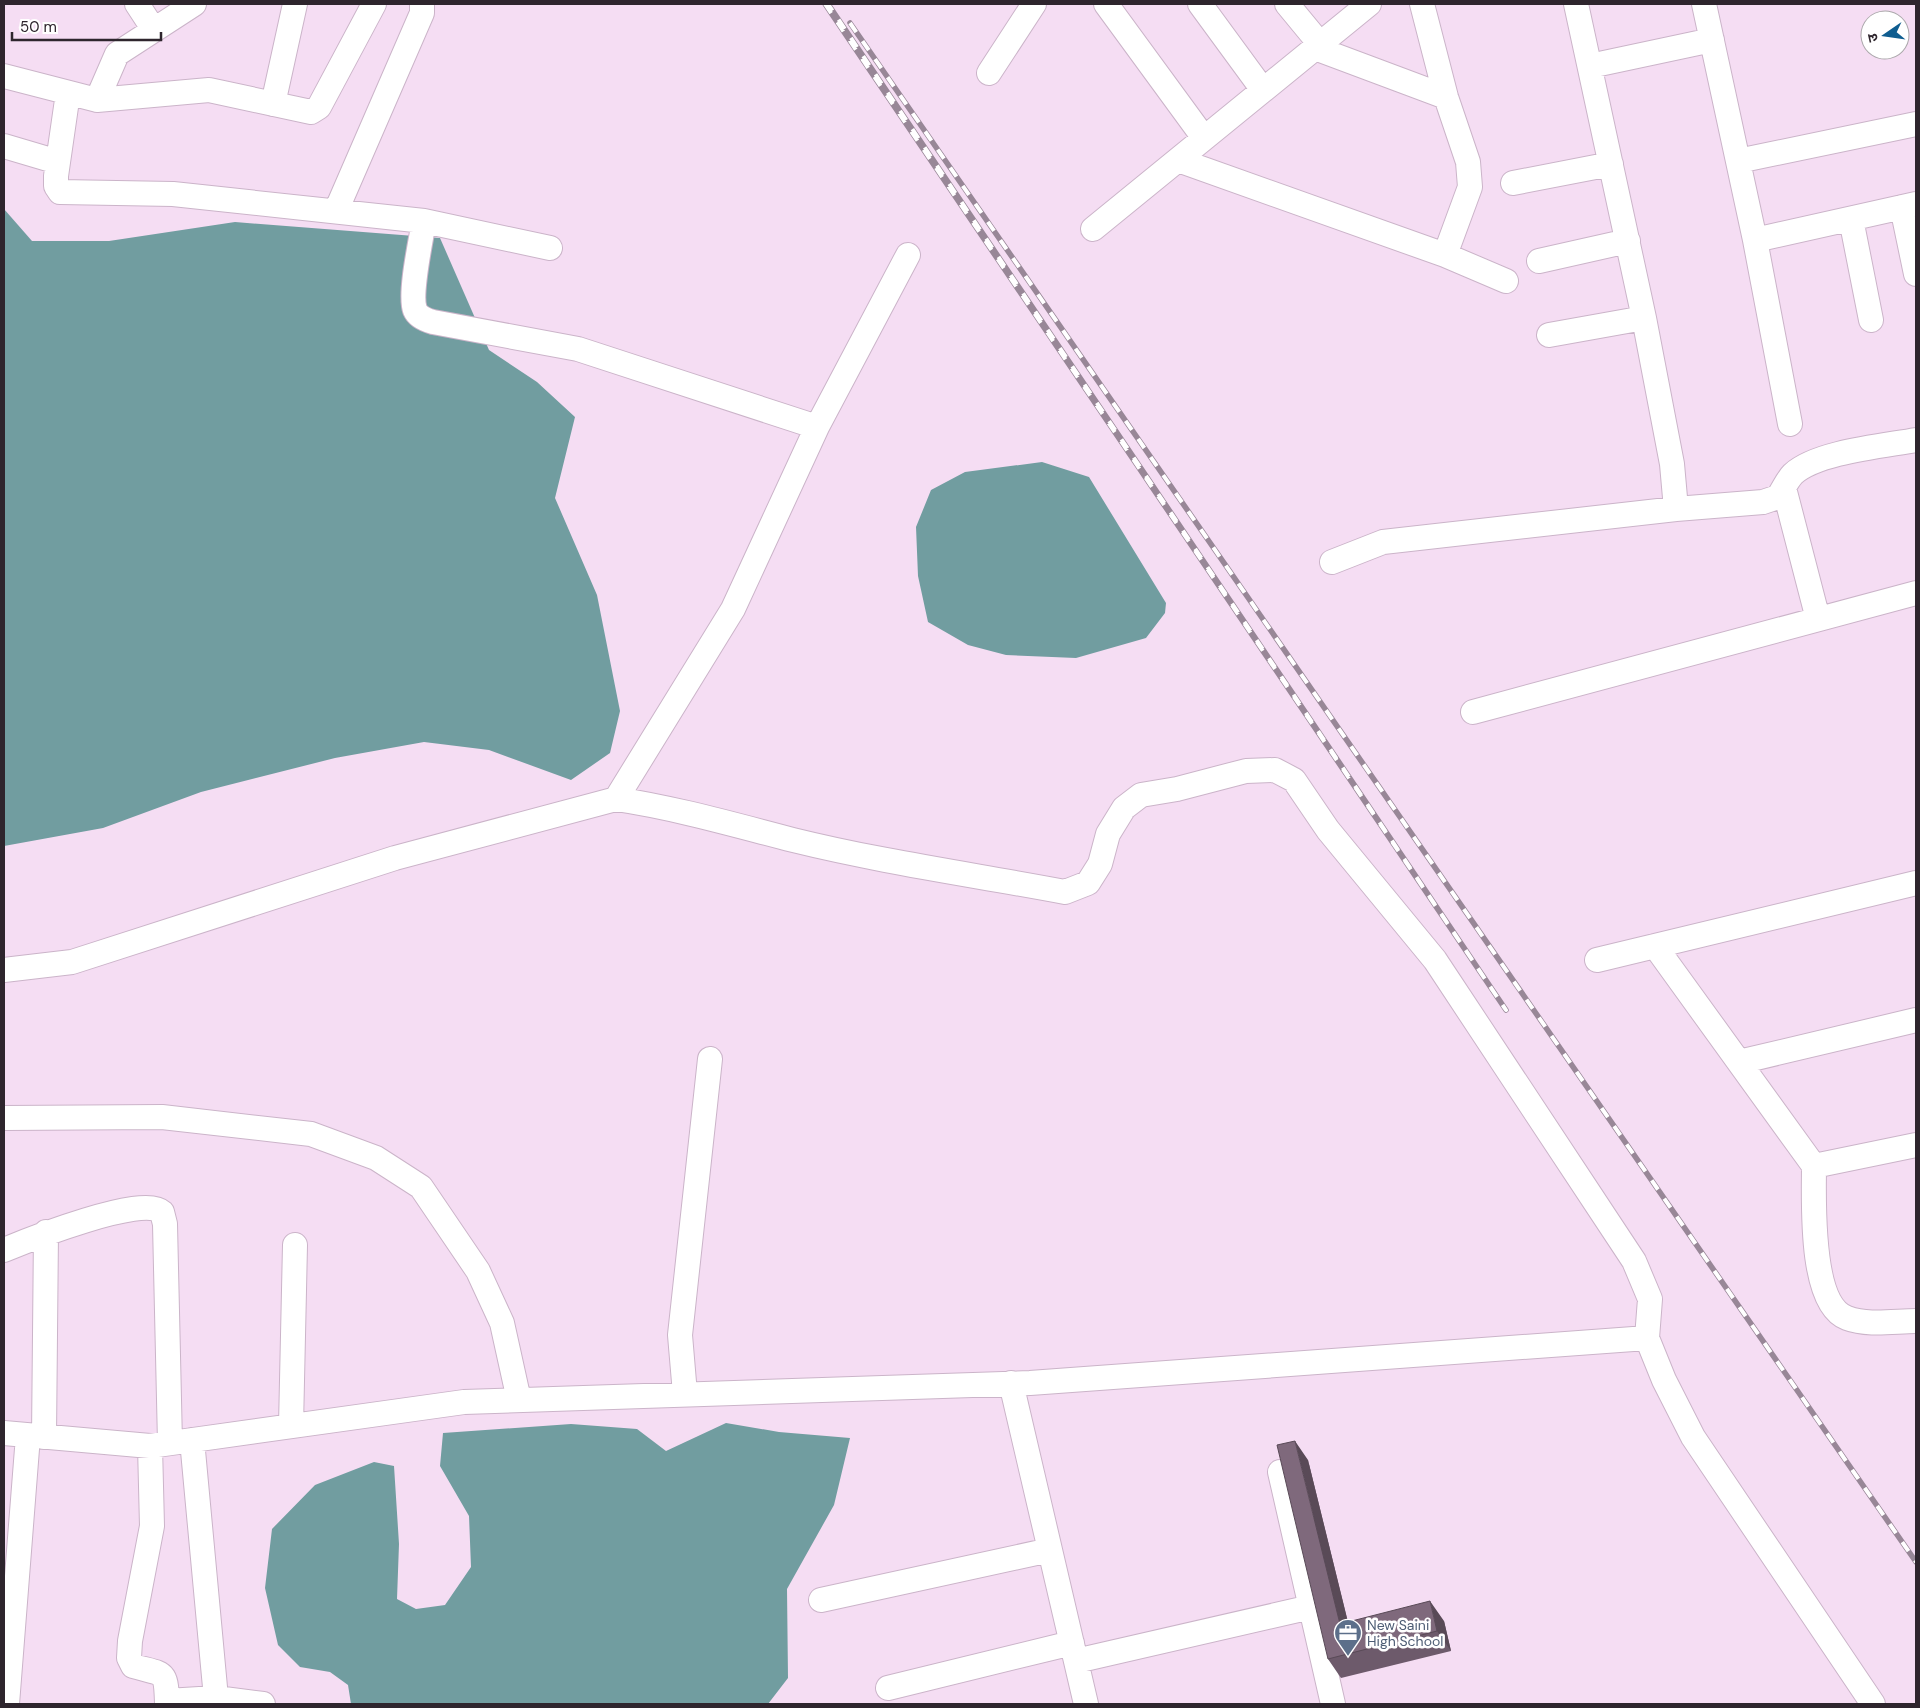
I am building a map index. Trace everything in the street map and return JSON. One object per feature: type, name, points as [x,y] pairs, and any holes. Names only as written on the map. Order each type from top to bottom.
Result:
[{"type":"street","points":[[137,4],[154,30]]},
{"type":"street","points":[[97,100],[117,54],[194,4]]},
{"type":"street","points":[[273,104],[295,4]]},
{"type":"street","points":[[4,76],[97,100],[209,90],[311,112],[316,110],[374,4]]},
{"type":"street","points":[[336,211],[422,13],[422,4]]},
{"type":"street","points":[[989,73],[1034,4]]},
{"type":"street","points":[[1106,4],[1204,138]]},
{"type":"street","points":[[1200,4],[1263,90]]},
{"type":"street","points":[[1287,4],[1318,46],[1446,96]]},
{"type":"street","points":[[1093,229],[1369,4]]},
{"type":"street","points":[[1422,4],[1446,96],[1468,162],[1470,186],[1445,255]]},
{"type":"street","points":[[1576,4],[1644,318],[1672,464],[1676,509]]},
{"type":"street","points":[[1704,4],[1755,240],[1790,424]]},
{"type":"street","points":[[1590,66],[1712,40]]},
{"type":"street","points":[[68,93],[56,176],[56,186],[60,192],[173,194],[424,221],[550,248]]},
{"type":"street","points":[[1738,161],[1916,124]]},
{"type":"street","points":[[4,146],[58,162]]},
{"type":"street","points":[[1178,160],[1445,255],[1506,280]]},
{"type":"street","points":[[1513,183],[1611,164]]},
{"type":"street","points":[[1755,240],[1909,205],[1916,274]]},
{"type":"street","points":[[1851,219],[1871,320]]},
{"type":"street","points":[[424,221],[413,293],[415,310],[422,318],[433,322],[578,349],[817,427]]},
{"type":"street","points":[[1540,261],[1628,241]]},
{"type":"street","points":[[616,799],[733,609],[817,427],[908,255]]},
{"type":"street","points":[[1549,335],[1644,318]]},
{"type":"street","points":[[1332,562],[1383,542],[1676,509],[1763,502],[1778,497],[1792,475],[1807,464],[1825,457],[1916,440]]},
{"type":"street","points":[[1784,488],[1818,619]]},
{"type":"street","points":[[1473,712],[1916,592]]},
{"type":"street","points":[[4,970],[72,962],[395,858],[616,799],[665,806],[719,822],[794,840],[1065,892],[1088,883],[1100,864],[1108,834],[1124,808],[1141,795],[1246,771],[1275,770],[1294,780],[1328,830],[1434,960],[1634,1261],[1650,1299],[1647,1338],[1664,1380],[1693,1437],[1873,1704]]},
{"type":"street","points":[[1597,960],[1916,883]]},
{"type":"street","points":[[1655,946],[1814,1166],[1813,1238],[1823,1286],[1836,1310],[1846,1318],[1870,1322],[1916,1321]]},
{"type":"street","points":[[1739,1062],[1916,1020]]},
{"type":"street","points":[[685,1394],[680,1335],[710,1059]]},
{"type":"street","points":[[4,1118],[172,1118],[311,1134],[376,1158],[421,1187],[478,1271],[502,1323],[519,1400]]},
{"type":"street","points":[[1814,1166],[1916,1145]]},
{"type":"street","points":[[4,1250],[46,1232],[128,1209],[152,1207],[162,1212],[165,1224],[171,1443],[216,1698]]},
{"type":"street","points":[[7,1704],[36,1436],[46,1232]]},
{"type":"street","points":[[291,1426],[295,1245]]},
{"type":"street","points":[[4,1433],[171,1443],[464,1402],[1011,1383],[1647,1338]]},
{"type":"street","points":[[1011,1383],[1086,1704]]},
{"type":"street","points":[[171,1443],[152,1526],[130,1641],[129,1658],[132,1666],[159,1673],[165,1677],[167,1681],[167,1702],[216,1698],[263,1704]]},
{"type":"street","points":[[1280,1472],[1332,1704]]},
{"type":"street","points":[[822,1600],[1050,1550]]},
{"type":"street","points":[[888,1688],[1311,1607]]},
{"type":"shaded area","points":[[4,209],[32,241],[109,241],[235,222],[440,238],[489,350],[537,382],[575,417],[555,498],[597,595],[620,711],[610,753],[571,780],[489,750],[424,742],[335,758],[201,792],[103,828],[4,846]]},
{"type":"shaded area","points":[[1042,462],[1089,477],[1166,603],[1165,613],[1146,638],[1076,658],[1006,655],[968,645],[928,622],[918,576],[916,527],[931,490],[965,472]]},
{"type":"shaded area","points":[[726,1423],[779,1432],[850,1438],[834,1505],[787,1589],[788,1678],[768,1704],[351,1704],[348,1685],[330,1672],[300,1667],[278,1645],[265,1588],[272,1529],[315,1485],[374,1462],[394,1466],[399,1544],[397,1599],[416,1609],[445,1605],[471,1567],[469,1516],[440,1466],[443,1433],[571,1424],[637,1429],[666,1451]]},
{"type":"building","points":[[1295,1441],[1340,1624],[1430,1601],[1437,1631],[1328,1659],[1277,1445]]},
{"type":"railway","points":[[825,4],[1506,1010],[828,4]]},
{"type":"railway","points":[[850,23],[1916,1562]]},
{"type":"place","name":"New Saini High School","points":[[1348,1657]]}]
